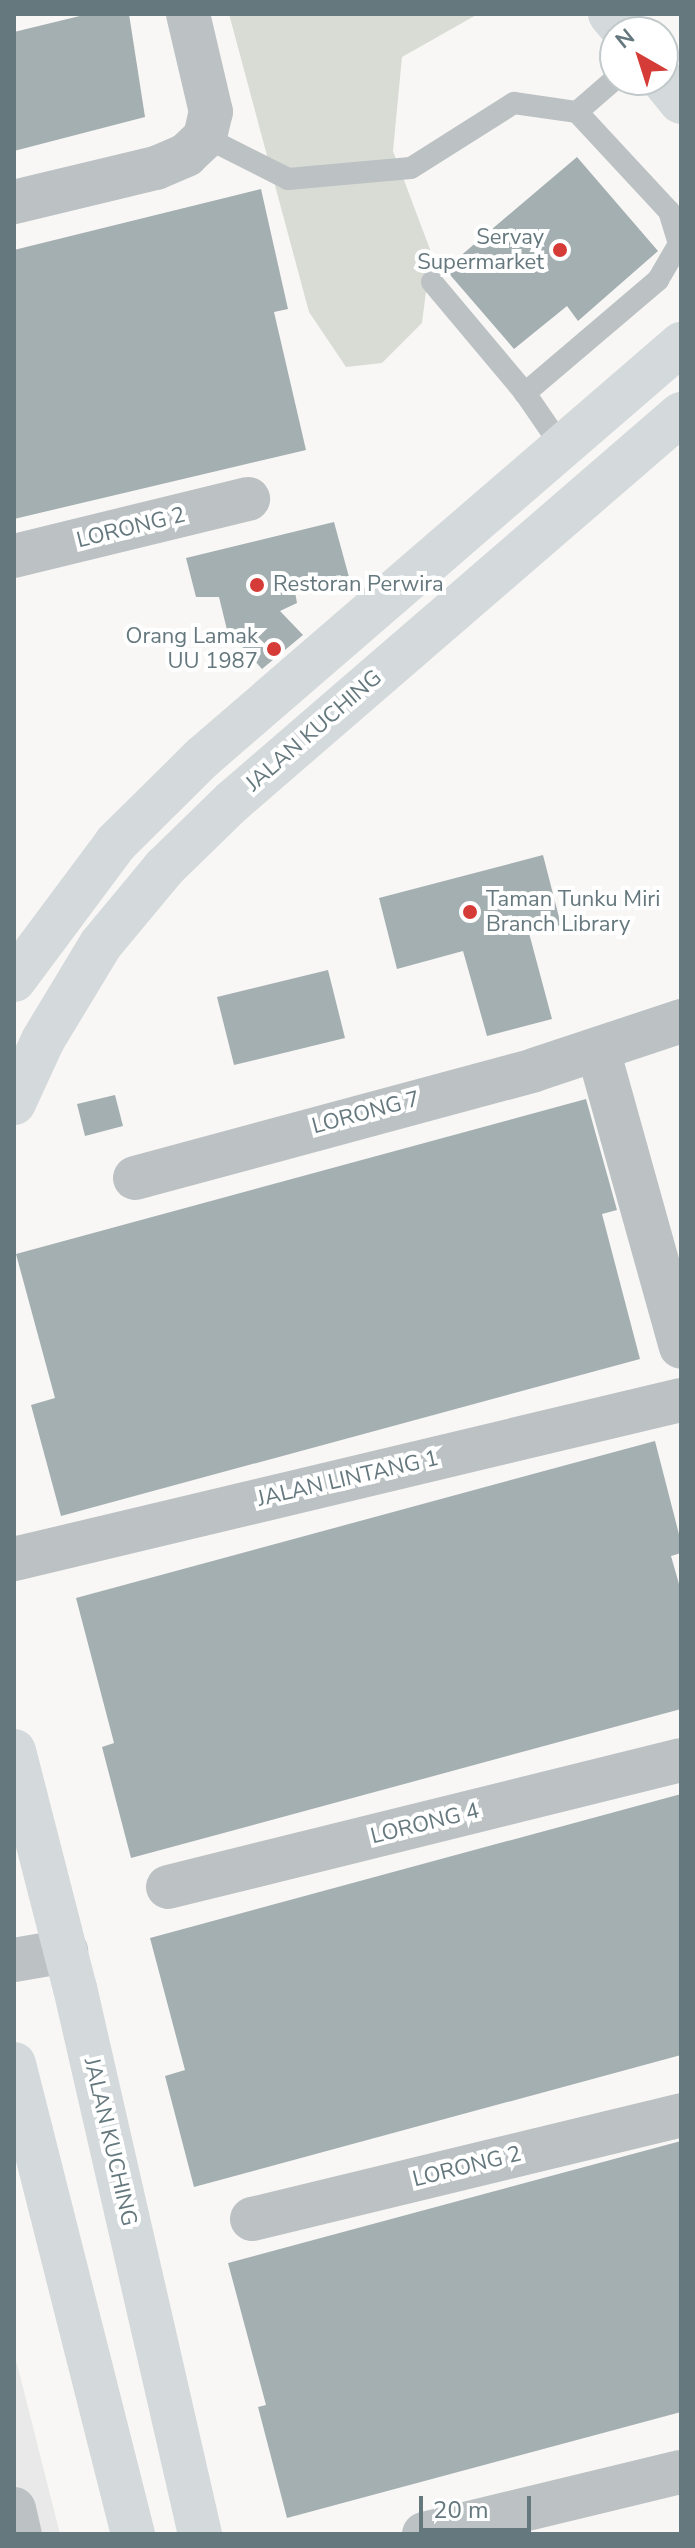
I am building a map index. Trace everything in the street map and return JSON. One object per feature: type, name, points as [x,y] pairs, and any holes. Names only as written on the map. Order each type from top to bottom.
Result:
[{"type":"street","points":[[14,202],[156,168],[186,155],[205,137],[211,112],[188,14]]},
{"type":"street","points":[[14,980],[116,843],[203,757],[681,344]]},
{"type":"street","name":"JALAN KUCHING","points":[[14,1103],[43,1040],[101,944],[164,868],[233,801],[681,414]]},
{"type":"street","name":"LORONG 2","points":[[14,556],[248,499]]},
{"type":"street","name":"LORONG 7","points":[[135,1178],[598,1050],[681,1021]]},
{"type":"street","points":[[598,1050],[664,1219],[681,1347]]},
{"type":"street","name":"JALAN LINTANG 1","points":[[14,1559],[681,1400]]},
{"type":"street","name":"JALAN KUCHING","points":[[14,1751],[66,1951],[200,2534]]},
{"type":"street","name":"LORONG 4","points":[[168,1887],[681,1760]]},
{"type":"street","points":[[14,1960],[66,1951]]},
{"type":"street","points":[[14,2064],[133,2534]]},
{"type":"street","name":"LORONG 2","points":[[252,2219],[681,2115]]},
{"type":"street","points":[[424,2534],[681,2472]]},
{"type":"street","points":[[14,2509],[20,2534]]},
{"type":"lane","points":[[577,112],[599,93]]},
{"type":"lane","points":[[205,137],[288,179],[411,168],[514,103],[577,112],[669,211],[679,244],[658,280],[525,393]]},
{"type":"lane","points":[[432,282],[525,393],[562,447]]},
{"type":"shaded area","points":[[229,14],[478,14],[402,57],[393,151],[431,252],[422,323],[382,363],[346,367],[309,312]]},
{"type":"shaded area","points":[[14,2352],[60,2534],[14,2534]]},
{"type":"building","points":[[88,14],[129,14],[145,117],[14,151],[14,32]]},
{"type":"building","name":"Servay Supermarket","points":[[577,157],[658,251],[578,321],[567,306],[514,349],[445,269]]},
{"type":"building","points":[[261,189],[288,309],[274,312],[306,450],[14,519],[14,250]]},
{"type":"building","name":"Restoran Perwira","points":[[334,522],[349,577],[295,592],[297,603],[280,611],[303,635],[262,669],[227,630],[219,597],[196,597],[186,558]]},
{"type":"building","name":"Taman Tunku Miri Branch Library","points":[[543,855],[561,925],[529,933],[552,1019],[487,1036],[463,951],[397,969],[379,898]]},
{"type":"building","points":[[328,970],[345,1038],[234,1065],[217,997]]},
{"type":"building","points":[[115,1095],[123,1126],[85,1136],[77,1104]]},
{"type":"building","points":[[586,1099],[617,1210],[602,1214],[640,1359],[61,1516],[31,1405],[55,1398],[16,1254]]},
{"type":"building","points":[[655,1441],[681,1542],[681,1553],[671,1556],[681,1591],[681,1709],[131,1858],[102,1747],[114,1743],[76,1598]]},
{"type":"building","points":[[681,1794],[681,2055],[194,2187],[165,2076],[185,2070],[150,1938]]},
{"type":"building","points":[[681,2141],[681,2412],[287,2518],[258,2407],[266,2405],[228,2263]]},
{"type":"place","name":"Servay Supermarket","points":[[560,250]]},
{"type":"place","name":"Restoran Perwira","points":[[257,585]]},
{"type":"place","name":"Orang Lamak UU 1987","points":[[274,649]]},
{"type":"place","name":"Taman Tunku Miri Branch Library","points":[[470,912]]}]
